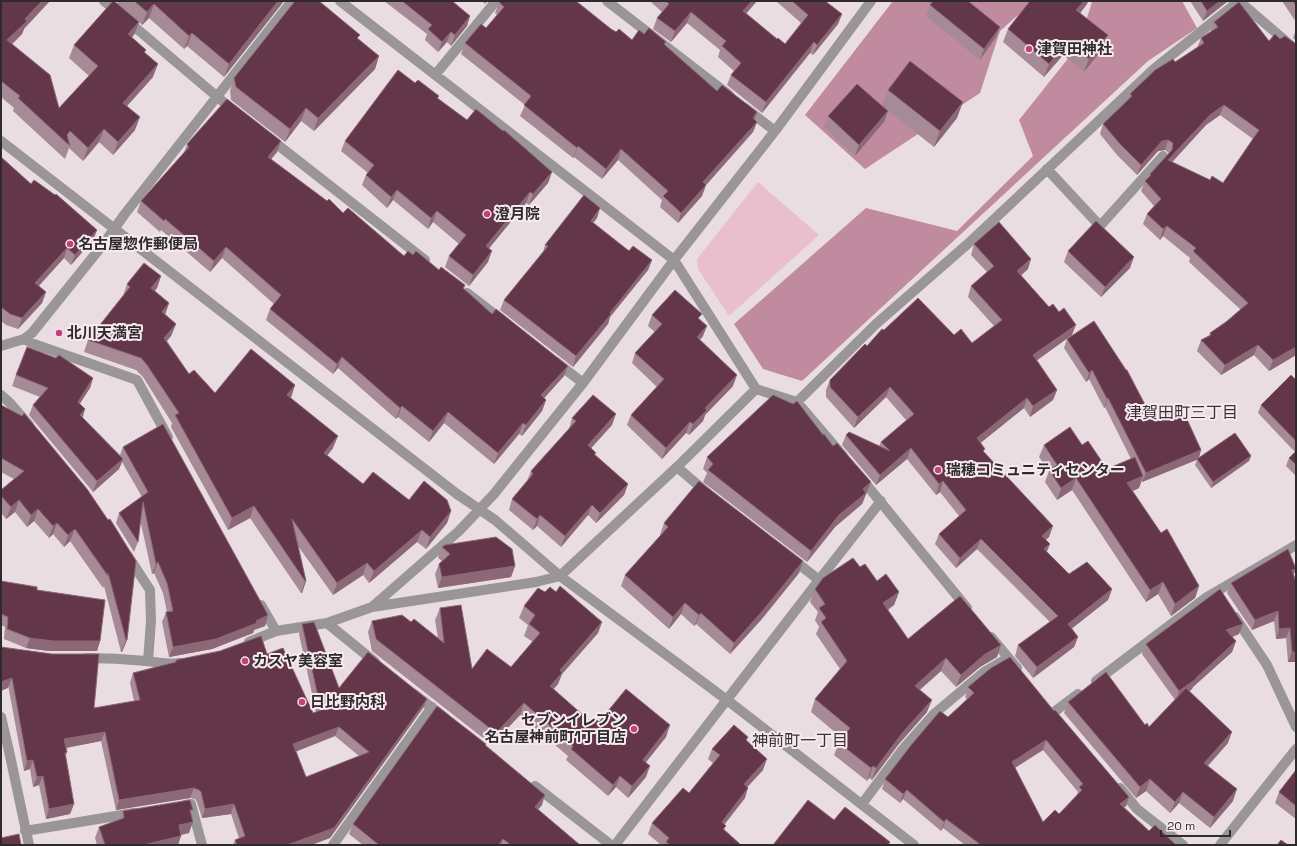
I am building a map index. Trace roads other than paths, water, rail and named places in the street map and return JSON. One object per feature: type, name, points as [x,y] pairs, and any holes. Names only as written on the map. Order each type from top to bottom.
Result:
[{"type":"street","points":[[104,1],[240,115]]},
{"type":"street","points":[[1,346],[24,338],[32,333],[105,242],[114,228],[216,96],[292,1]]},
{"type":"street","points":[[340,1],[674,260],[756,389],[797,402],[881,501],[974,616]]},
{"type":"street","points":[[435,75],[496,1]]},
{"type":"street","points":[[608,1],[775,131]]},
{"type":"street","points":[[797,402],[876,324],[971,241],[1154,69],[1239,1],[1296,50]]},
{"type":"street","points":[[372,607],[459,531],[498,487],[583,383],[674,260],[775,131],[867,2]]},
{"type":"street","points":[[264,134],[435,268]]},
{"type":"street","points":[[1,140],[457,494],[496,520],[560,576],[727,700],[914,845]]},
{"type":"street","points":[[1047,169],[1100,226],[1163,156]]},
{"type":"street","points":[[460,287],[509,325]]},
{"type":"street","points":[[24,338],[34,344],[137,380],[172,443]]},
{"type":"street","points":[[546,354],[583,383]]},
{"type":"street","points":[[241,644],[276,631],[327,623],[372,607],[536,582],[560,576],[677,467],[756,389]]},
{"type":"street","points":[[1,395],[35,431]]},
{"type":"street","points":[[677,467],[714,498]]},
{"type":"street","points":[[615,845],[818,580],[881,501]]},
{"type":"street","points":[[1054,712],[1207,597],[1220,593],[1296,545]]},
{"type":"street","points":[[122,546],[150,590],[151,621],[148,661]]},
{"type":"street","points":[[782,551],[818,580]]},
{"type":"street","points":[[257,596],[276,631]]},
{"type":"street","points":[[1230,609],[1267,665],[1296,727]]},
{"type":"street","points":[[327,623],[382,667]]},
{"type":"street","points":[[983,628],[1023,676]]},
{"type":"street","points":[[80,658],[118,658],[162,664],[192,660]]},
{"type":"street","points":[[862,804],[903,749],[934,714],[984,672],[1008,658]]},
{"type":"street","points":[[406,687],[450,721]]},
{"type":"street","points":[[333,845],[432,707]]},
{"type":"street","points":[[1,717],[10,751],[28,845]]},
{"type":"street","points":[[1220,845],[1296,749]]},
{"type":"street","points":[[526,779],[611,845]]},
{"type":"street","points":[[1111,779],[1138,809],[1183,845]]},
{"type":"street","points":[[176,806],[191,804],[202,845]]},
{"type":"street","points":[[25,831],[146,811]]},
{"type":"place","name":"津賀田神社","points":[[1029,49]]},
{"type":"place","name":"澄月院","points":[[487,214]]},
{"type":"place","name":"名古屋惣作郵便局","points":[[70,244]]},
{"type":"place","name":"北川天満宮","points":[[59,333]]},
{"type":"place","name":"瑞穂コミュニティセンター","points":[[938,470]]},
{"type":"place","name":"カスヤ美容室","points":[[245,661]]},
{"type":"place","name":"日比野内科","points":[[302,702]]},
{"type":"place","name":"セブンイレブン 名古屋神前町1丁目店","points":[[634,729]]},
{"type":"district","name":"津賀田町三丁目","points":[[1182,412]]},
{"type":"district","name":"神前町一丁目","points":[[800,740]]}]
